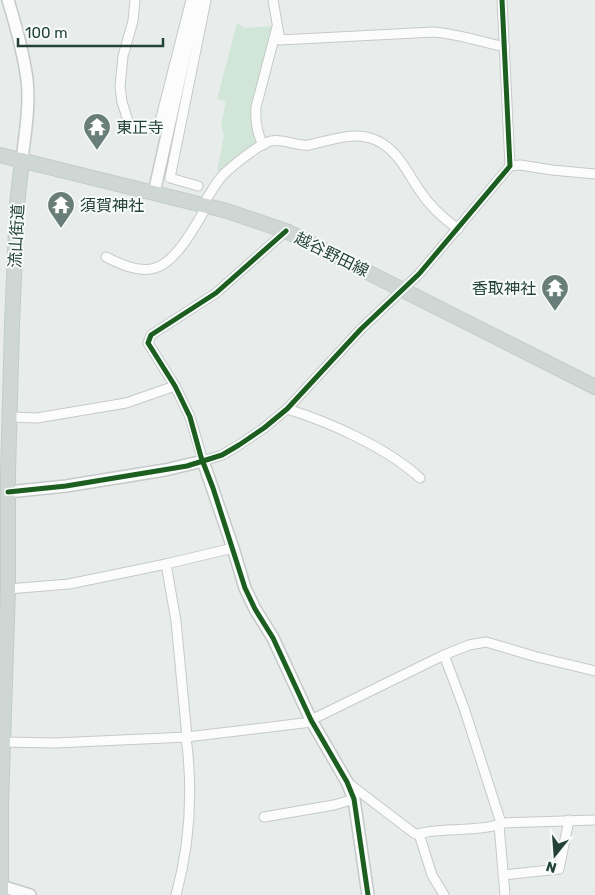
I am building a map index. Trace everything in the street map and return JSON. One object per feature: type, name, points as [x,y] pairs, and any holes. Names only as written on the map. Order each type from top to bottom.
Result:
[{"type":"main road","name":"越谷野田線","points":[[0,155],[205,205],[286,231],[595,387]]},
{"type":"main road","name":"流山街道","points":[[1,890],[2,671],[8,589],[8,492],[4,472],[10,417],[16,234],[22,160]]},
{"type":"street","name":"流山街道","points":[[8,0],[21,46],[27,80],[26,121],[22,160]]},
{"type":"street","points":[[135,0],[133,21],[123,56],[120,86],[122,102],[130,127],[158,129],[191,0]]},
{"type":"street","points":[[154,193],[197,0]]},
{"type":"street","points":[[198,186],[170,178],[206,0]]},
{"type":"street","points":[[273,0],[280,40],[434,32],[451,34],[478,42],[506,47]]},
{"type":"street","points":[[8,492],[66,486],[203,461],[222,455],[240,445],[288,409],[361,328],[419,274],[510,166],[506,47],[502,0]]},
{"type":"street","points":[[263,145],[258,136],[255,118],[256,108],[277,25]]},
{"type":"street","points":[[106,257],[129,267],[154,269],[162,266],[173,258],[221,177],[263,145],[277,140],[308,145],[342,136],[372,139],[382,143],[397,156],[429,204],[438,214],[458,229]]},
{"type":"street","points":[[510,166],[520,165],[595,174]]},
{"type":"street","points":[[286,231],[216,293],[151,335],[148,343],[175,386],[190,417],[245,588],[255,609],[273,638],[312,721],[347,782],[354,799],[368,895]]},
{"type":"street","points":[[10,417],[37,418],[126,403],[175,386]]},
{"type":"street","points":[[288,409],[306,415],[382,450],[420,478]]},
{"type":"street","points":[[8,589],[69,584],[233,548]]},
{"type":"street","points":[[166,564],[176,621],[190,764],[187,842],[176,895]]},
{"type":"street","points":[[3,742],[55,743],[187,737],[312,721],[444,655],[488,639],[537,657],[595,671]]},
{"type":"street","points":[[444,655],[464,708],[500,824],[505,895]]},
{"type":"street","points":[[347,782],[416,834],[500,824],[595,820]]},
{"type":"street","points":[[264,817],[334,805],[354,799]]},
{"type":"street","points":[[503,875],[559,869],[569,820]]},
{"type":"street","points":[[419,834],[432,875],[444,895]]},
{"type":"street","points":[[1,890],[30,895]]},
{"type":"green space","points":[[237,23],[245,28],[272,26],[264,60],[256,145],[221,171],[217,170],[224,136],[221,126],[226,101],[217,99]]},
{"type":"cycle path","points":[[8,492],[66,486],[187,466],[222,455],[264,428],[287,409],[361,329],[419,274],[510,166],[502,0]]},
{"type":"cycle path","points":[[286,231],[216,293],[151,335],[148,343],[175,386],[190,417],[201,457],[213,488],[245,588],[255,609],[273,638],[311,720],[347,782],[354,799],[368,895]]},
{"type":"place","name":"東正寺","points":[[97,151]]},
{"type":"place","name":"須賀神社","points":[[61,229]]},
{"type":"place","name":"香取神社","points":[[555,312]]}]
